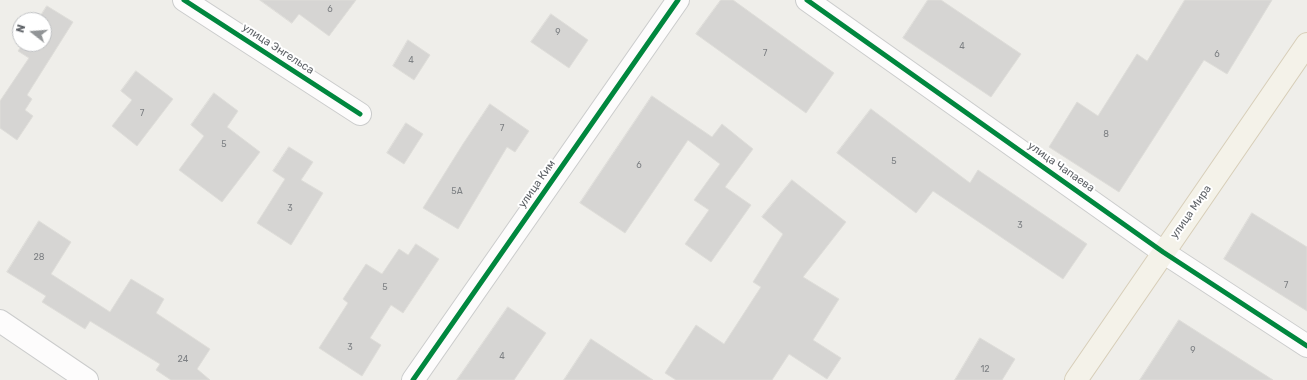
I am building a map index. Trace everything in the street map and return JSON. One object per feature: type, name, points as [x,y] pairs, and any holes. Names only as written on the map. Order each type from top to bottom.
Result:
[{"type":"main road","name":"улица Мира","points":[[1076,380],[1307,44]]},
{"type":"street","name":"улица Энгельса","points":[[184,0],[360,114]]},
{"type":"street","name":"улица Ким","points":[[413,380],[678,0]]},
{"type":"street","name":"улица Чапаева","points":[[807,0],[1163,252],[1307,346]]},
{"type":"street","points":[[0,321],[87,380]]},
{"type":"building","points":[[260,0],[356,0],[329,36],[299,14],[292,23]]},
{"type":"building","points":[[721,0],[733,0],[834,73],[806,113],[696,34]]},
{"type":"building","points":[[928,0],[941,0],[1021,54],[991,97],[903,38]]},
{"type":"building","points":[[1185,0],[1272,0],[1227,74],[1204,60],[1119,192],[1049,147],[1077,102],[1098,116],[1137,54],[1147,61]]},
{"type":"building","points":[[47,6],[73,22],[27,95],[32,99],[25,110],[33,116],[17,140],[0,128],[0,101],[29,58],[20,52],[52,52],[52,12],[43,12]]},
{"type":"building","points":[[551,14],[588,40],[569,68],[531,42]]},
{"type":"building","points":[[408,40],[430,55],[414,80],[393,66]]},
{"type":"building","points":[[136,71],[173,99],[137,146],[112,126],[132,100],[121,91]]},
{"type":"building","points":[[214,93],[238,111],[227,127],[260,152],[222,202],[179,170],[204,136],[191,125]]},
{"type":"building","points":[[652,96],[712,137],[722,124],[753,149],[725,187],[751,205],[711,262],[685,244],[709,210],[694,200],[720,164],[688,140],[625,233],[580,203]]},
{"type":"building","points":[[490,104],[529,131],[515,152],[507,147],[458,229],[423,208]]},
{"type":"building","points":[[871,109],[970,183],[978,170],[1087,244],[1063,279],[933,191],[916,213],[837,153]]},
{"type":"building","points":[[406,123],[423,134],[404,164],[387,153]]},
{"type":"building","points":[[289,147],[313,162],[301,180],[323,193],[291,245],[257,223],[285,179],[273,171]]},
{"type":"building","points":[[792,180],[846,222],[803,277],[839,299],[813,340],[841,358],[827,379],[789,354],[772,380],[676,380],[665,373],[696,325],[724,344],[761,287],[753,282],[783,234],[762,217]]},
{"type":"building","points":[[1252,213],[1307,247],[1307,311],[1224,259]]},
{"type":"building","points":[[39,221],[71,242],[51,274],[110,312],[131,279],[164,299],[156,313],[210,349],[197,369],[210,380],[171,380],[156,370],[160,364],[90,321],[85,329],[42,302],[46,296],[7,272]]},
{"type":"building","points":[[416,244],[439,259],[403,313],[391,305],[370,338],[381,345],[362,376],[319,348],[348,303],[343,299],[366,264],[382,274],[399,249],[408,255]]},
{"type":"building","points":[[508,307],[546,333],[514,380],[457,380]]},
{"type":"building","points":[[1179,320],[1273,380],[1140,380]]},
{"type":"building","points":[[980,338],[1015,359],[1002,380],[955,380]]},
{"type":"building","points":[[591,339],[653,380],[564,380]]},
{"type":"cycle path","points":[[184,0],[360,114]]},
{"type":"cycle path","points":[[413,380],[678,0]]},
{"type":"cycle path","points":[[807,0],[1163,252],[1307,346]]}]
